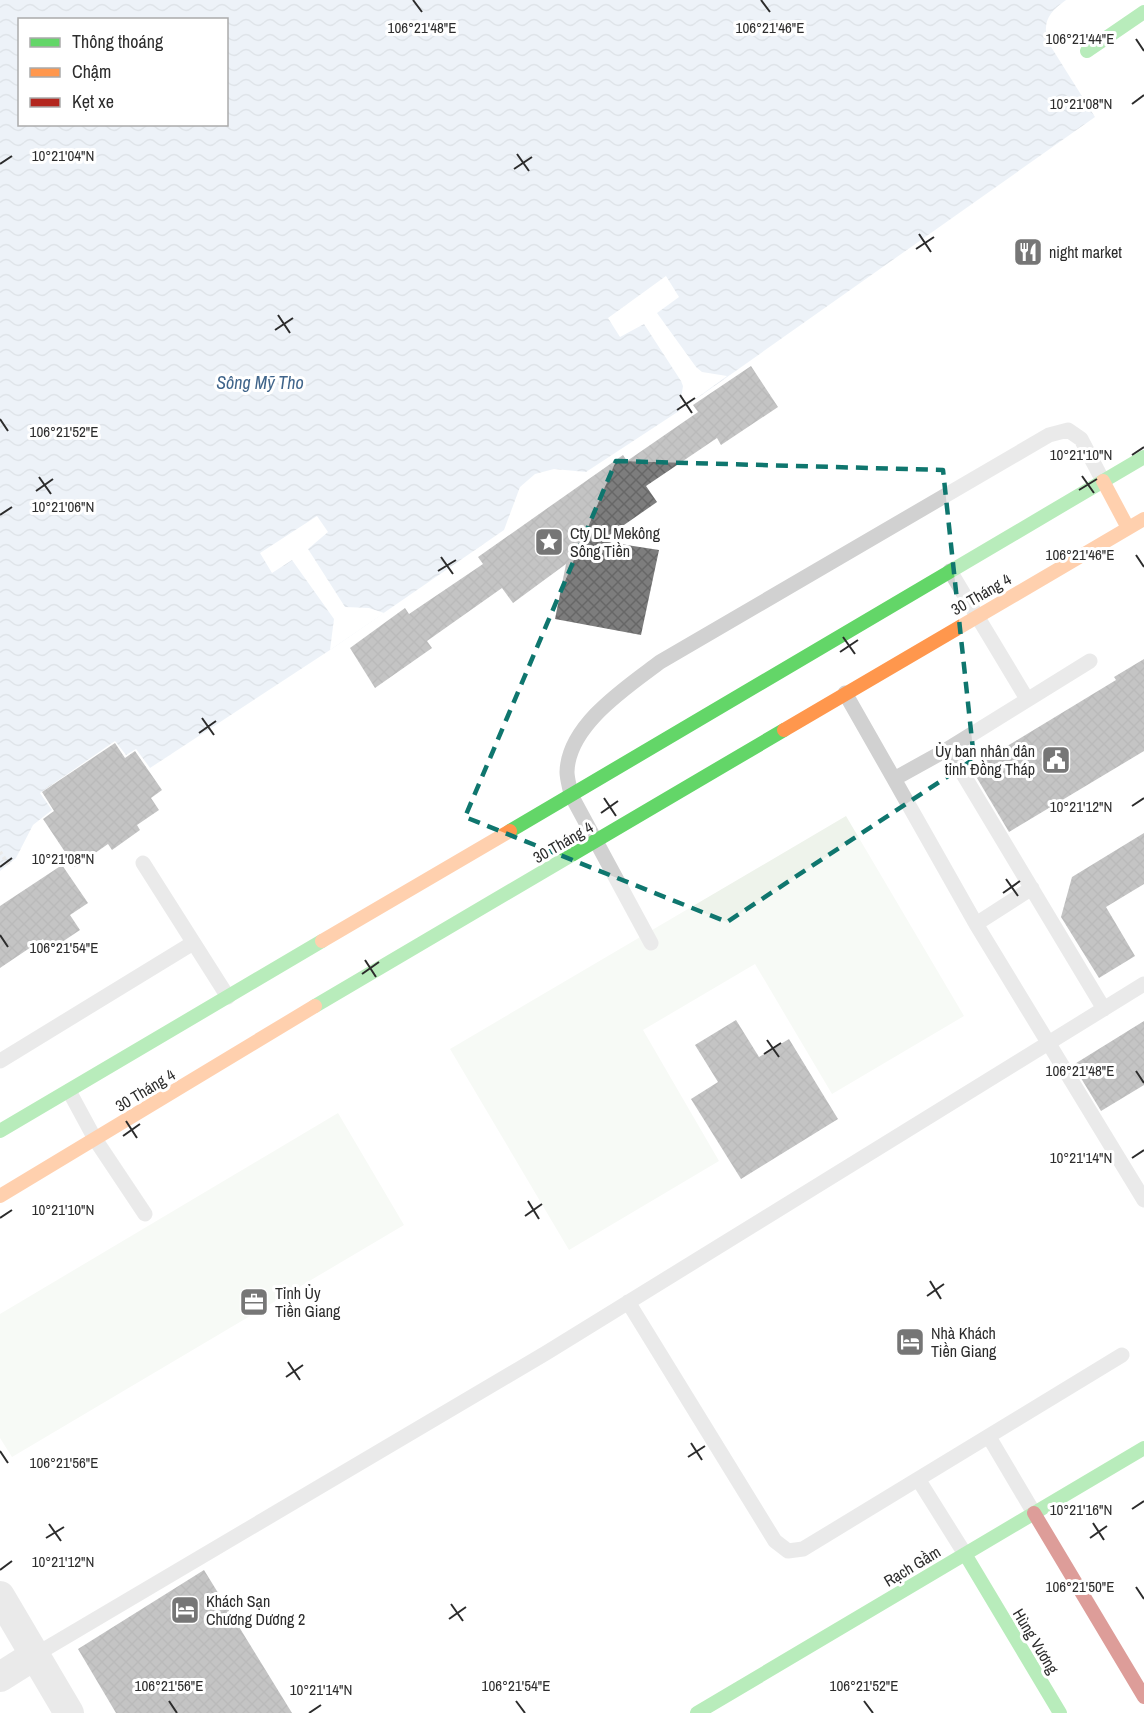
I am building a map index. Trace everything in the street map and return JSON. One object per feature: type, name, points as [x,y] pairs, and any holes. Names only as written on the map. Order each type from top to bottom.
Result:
[{"type":"main road","points":[[1087,51],[1144,12]]},
{"type":"main road","points":[[0,1131],[228,997],[338,938],[571,795],[1144,457]]},
{"type":"main road","points":[[1103,481],[1128,528]]},
{"type":"main road","name":"30 Tháng 4","points":[[0,1196],[95,1140],[358,974],[596,842],[975,616],[1144,519]]},
{"type":"main road","name":"Rạch Gầm","points":[[697,1713],[1144,1448]]},
{"type":"main road","points":[[1034,1513],[1144,1697]]},
{"type":"main road","name":"Hùng Vương","points":[[965,1554],[1060,1713]]},
{"type":"street","points":[[0,1596],[69,1713]]},
{"type":"street","points":[[0,1677],[35,1655]]},
{"type":"lane","points":[[651,943],[571,795],[567,771],[575,744],[603,705],[660,662],[1048,435],[1068,430],[1081,440],[1103,481]]},
{"type":"lane","points":[[950,571],[1027,699]]},
{"type":"lane","points":[[894,779],[948,749],[1090,661]]},
{"type":"lane","points":[[845,693],[976,924],[1144,1200]]},
{"type":"lane","points":[[948,749],[1104,1009]]},
{"type":"lane","points":[[142,863],[228,997]]},
{"type":"lane","points":[[976,924],[1032,888]]},
{"type":"lane","points":[[0,1061],[194,943]]},
{"type":"lane","points":[[35,1655],[628,1302],[1144,984]]},
{"type":"lane","points":[[69,1090],[95,1140],[145,1214]]},
{"type":"lane","points":[[628,1302],[775,1541],[788,1551],[803,1549],[1122,1355]]},
{"type":"lane","points":[[989,1437],[1034,1513]]},
{"type":"lane","points":[[918,1479],[965,1554]]},
{"type":"path","points":[[0,852],[9,865]]},
{"type":"highlighted area","points":[[616,461],[943,470],[974,759],[727,922],[465,817]]},
{"type":"shaded area","points":[[846,816],[964,1016],[832,1094],[755,964],[643,1030],[719,1161],[569,1250],[450,1049]]},
{"type":"shaded area","points":[[338,1113],[404,1225],[12,1457],[0,1438],[0,1314]]},
{"type":"water","name":"Sông Mỹ Tho","points":[[0,0],[1066,0],[1048,18],[1046,35],[1048,42],[1095,117],[679,411],[586,472],[554,469],[535,474],[520,487],[504,530],[330,650],[150,768],[136,749],[126,755],[115,741],[40,793],[52,810],[33,825],[16,858],[0,871]]},
{"type":"pier","points":[[666,276],[679,297],[657,313],[696,367],[702,372],[727,376],[679,411],[683,386],[681,381],[644,324],[620,337],[608,318]]},
{"type":"pier","points":[[317,516],[328,532],[308,549],[345,607],[369,608],[384,613],[330,650],[334,619],[292,560],[272,573],[260,553]]},
{"type":"building","points":[[751,366],[778,407],[721,445],[717,438],[646,486],[657,502],[601,541],[659,550],[641,635],[555,619],[566,564],[513,603],[502,588],[427,641],[432,648],[375,688],[350,648],[405,608],[409,614],[483,564],[478,557],[623,455],[627,461],[698,412],[693,405]]},
{"type":"building","name":"Ủy ban nhân dân tỉnh Đồng Tháp","points":[[1144,659],[1144,751],[1009,832],[971,768],[1116,680],[1114,677]]},
{"type":"building","points":[[115,743],[125,758],[135,751],[162,790],[151,798],[159,810],[137,825],[140,830],[112,850],[108,844],[75,867],[43,819],[54,811],[42,792]]},
{"type":"building","points":[[1144,833],[1144,884],[1106,907],[1135,956],[1099,978],[1061,917],[1072,877]]},
{"type":"building","points":[[62,865],[88,903],[70,915],[80,930],[50,950],[43,939],[0,968],[0,906]]},
{"type":"building","points":[[736,1020],[759,1057],[789,1039],[838,1119],[741,1179],[691,1099],[718,1082],[695,1045]]},
{"type":"building","points":[[1144,1021],[1144,1085],[1101,1111],[1073,1065]]},
{"type":"building","name":"Khách Sạn Chương Dương 2","points":[[204,1570],[292,1713],[116,1713],[78,1649]]},
{"type":"traffic: fast","points":[[1087,51],[1144,12]]},
{"type":"traffic: fast","points":[[510,831],[1144,457]]},
{"type":"traffic: fast","points":[[315,1006],[784,730]]},
{"type":"traffic: fast","points":[[0,1131],[322,941]]},
{"type":"traffic: fast","points":[[697,1713],[1144,1448]]},
{"type":"traffic: fast","points":[[965,1554],[1060,1713]]},
{"type":"traffic: slow","points":[[1103,481],[1128,528]]},
{"type":"traffic: slow","points":[[784,730],[1144,519]]},
{"type":"traffic: slow","points":[[322,941],[510,831]]},
{"type":"traffic: slow","points":[[0,1196],[315,1006]]},
{"type":"traffic: jam","points":[[1034,1513],[1144,1697]]},
{"type":"place","name":"night market","points":[[1028,252]]},
{"type":"place","name":"Cty DL Mekông Sông Tiền","points":[[549,542]]},
{"type":"place","name":"Ủy ban nhân dân tỉnh Đồng Tháp","points":[[1056,760]]},
{"type":"place","name":"Tỉnh Ủy Tiền Giang","points":[[254,1302]]},
{"type":"place","name":"Nhà Khách Tiền Giang","points":[[910,1342]]},
{"type":"place","name":"Khách Sạn Chương Dương 2","points":[[185,1610]]}]
